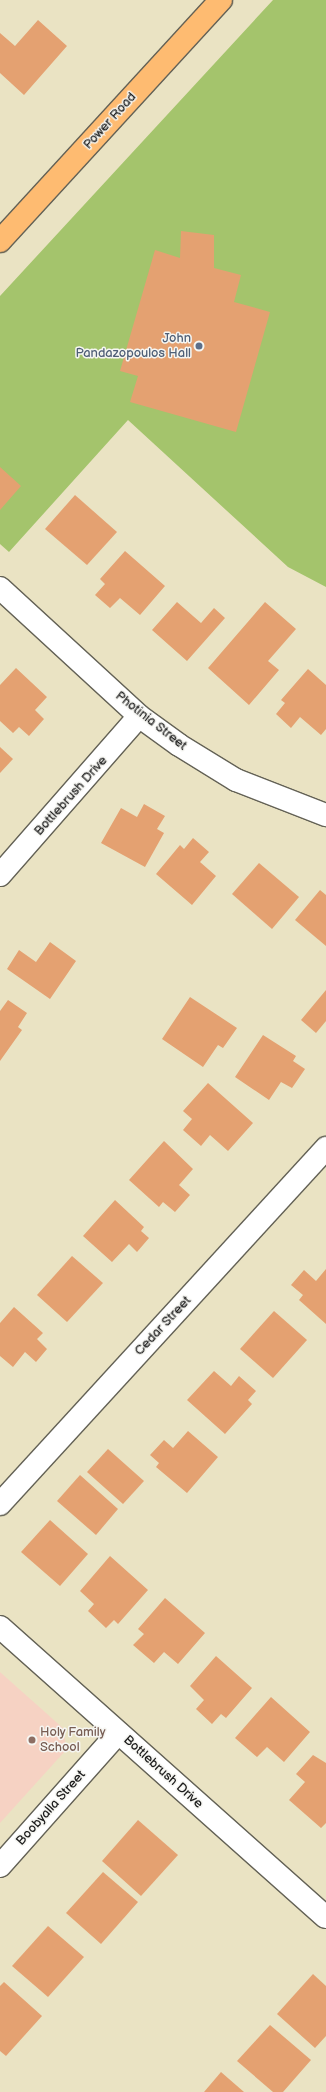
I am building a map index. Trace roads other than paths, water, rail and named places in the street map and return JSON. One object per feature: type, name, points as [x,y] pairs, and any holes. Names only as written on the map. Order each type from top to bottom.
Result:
[{"type":"main road","name":"Power Road","points":[[0,241],[221,0]]},
{"type":"street","name":"Photinia Street","points":[[0,588],[139,716],[236,780],[326,815]]},
{"type":"street","name":"Bottlebrush Drive","points":[[0,875],[139,716]]},
{"type":"street","name":"Cedar Street","points":[[0,1504],[326,1148]]},
{"type":"street","name":"Bottlebrush Drive","points":[[0,1627],[326,1917]]},
{"type":"street","name":"Boobyalla Street","points":[[0,1866],[118,1733]]},
{"type":"place","name":"John Pandazopoulos Hall","points":[[199,346]]},
{"type":"place","name":"Holy Family School","points":[[32,1740]]}]
